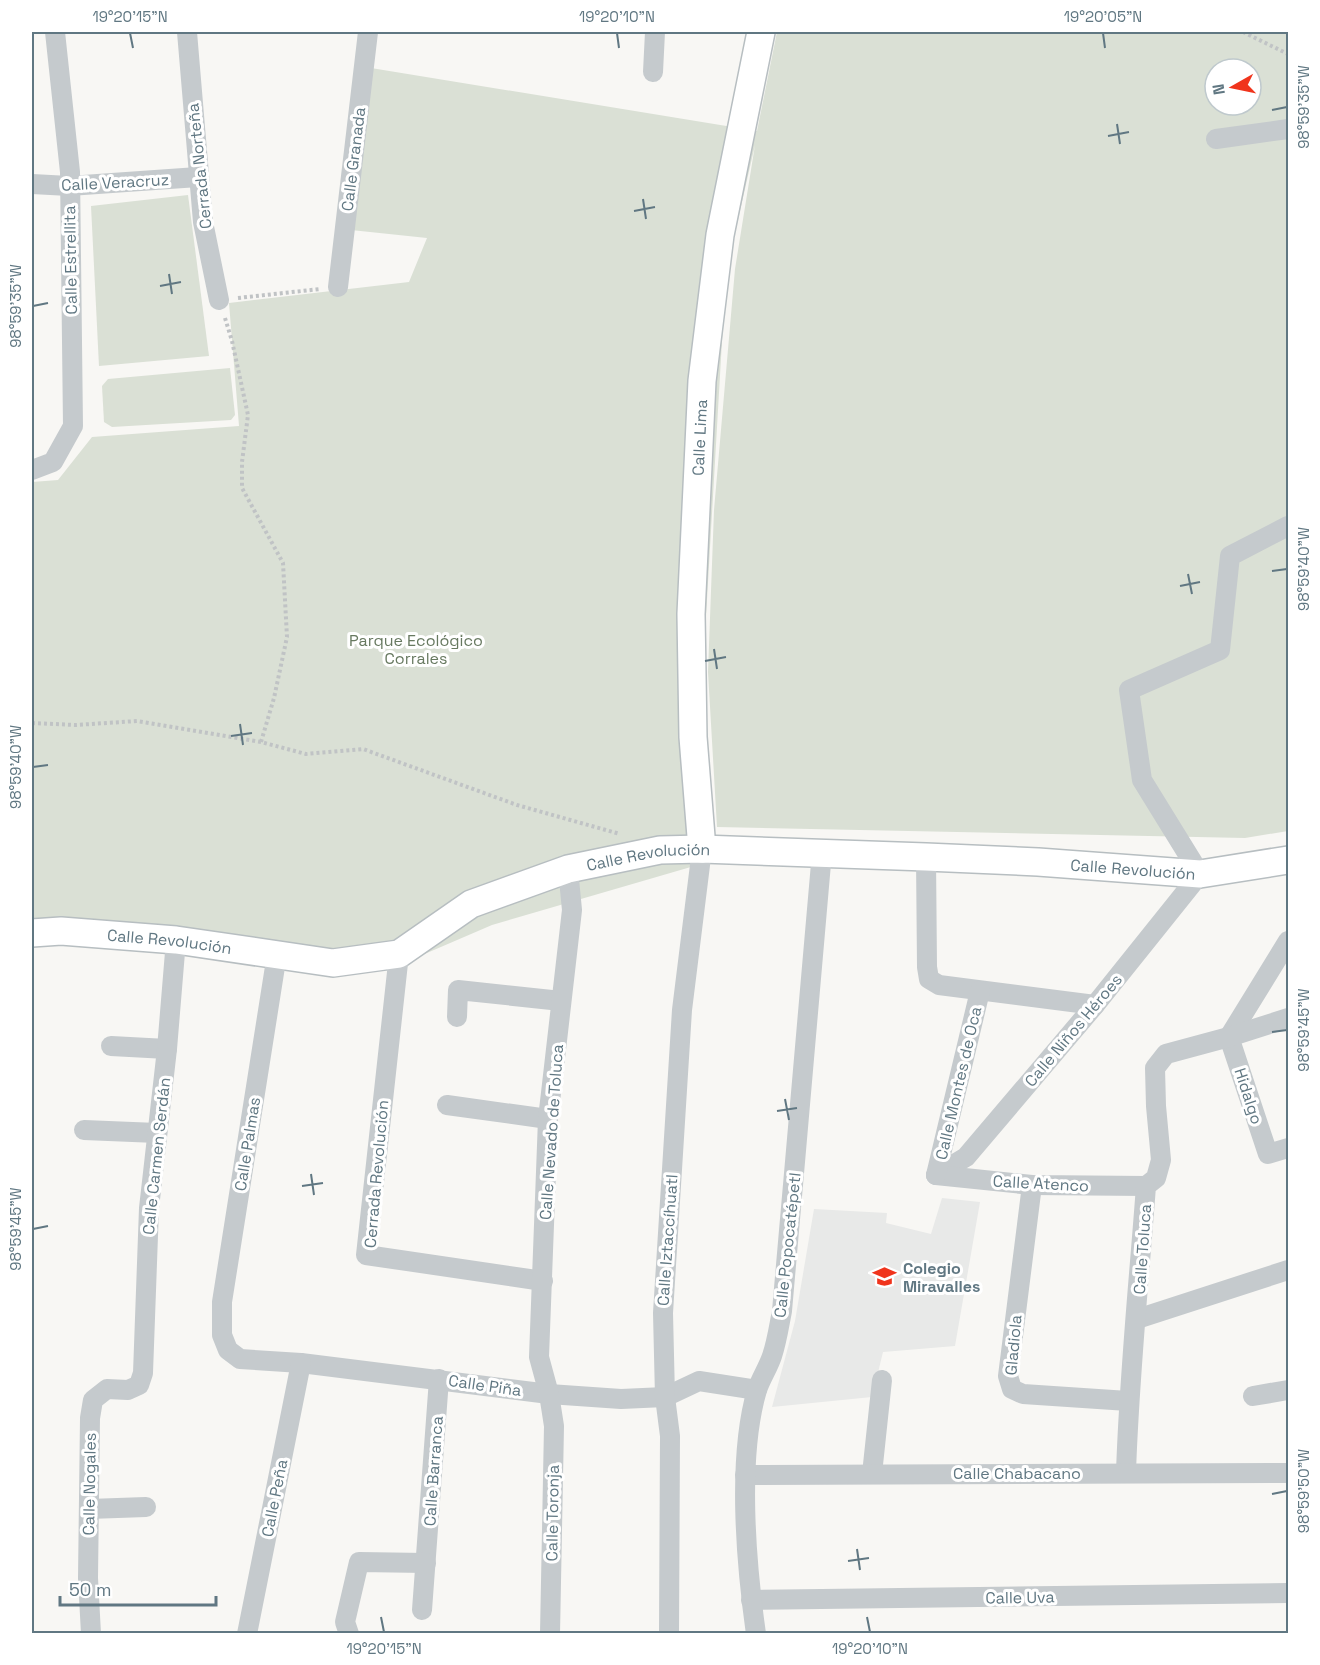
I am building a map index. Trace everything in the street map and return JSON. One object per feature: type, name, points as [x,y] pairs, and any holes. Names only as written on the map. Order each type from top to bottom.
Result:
[{"type":"street","name":"Calle Estrellita","points":[[32,470],[53,462],[73,426],[70,172],[55,32]]},
{"type":"street","name":"Cerrada Norteña","points":[[187,32],[203,222],[219,300]]},
{"type":"street","name":"Calle Granada","points":[[338,286],[368,32]]},
{"type":"street","points":[[653,72],[655,32]]},
{"type":"street","name":"Calle Lima","points":[[702,849],[693,737],[691,614],[702,381],[720,235],[761,32]]},
{"type":"street","points":[[1216,139],[1288,129]]},
{"type":"street","name":"Calle Veracruz","points":[[32,184],[69,186],[198,177]]},
{"type":"street","points":[[1200,874],[1142,780],[1129,690],[1220,650],[1230,556],[1288,526]]},
{"type":"street","name":"Calle Revolución","points":[[32,933],[61,931],[176,940],[333,963],[399,954],[471,904],[568,869],[660,850],[702,849],[926,856],[1200,874],[1288,860]]},
{"type":"street","name":"Calle Iztaccíhuatl","points":[[669,1634],[670,1436],[665,1397],[663,1313],[682,1010],[702,849]]},
{"type":"street","name":"Calle Popocatépetl","points":[[756,1634],[751,1600],[745,1474],[749,1433],[757,1390],[772,1356],[782,1311],[822,852]]},
{"type":"street","points":[[926,856],[927,967],[930,979],[939,985],[1095,1005]]},
{"type":"street","name":"Calle Nevado de Toluca","points":[[549,1394],[539,1357],[548,1119],[572,910],[568,869]]},
{"type":"street","name":"Calle Niños Héroes","points":[[936,1175],[966,1157],[1095,1005],[1200,874]]},
{"type":"street","name":"Calle Carmen Serdán","points":[[143,1372],[149,1208],[167,1049],[176,940]]},
{"type":"street","points":[[1229,1037],[1288,941]]},
{"type":"street","name":"Calle Palmas","points":[[222,1335],[222,1302],[277,954]]},
{"type":"street","name":"Cerrada Revolución","points":[[399,954],[366,1255],[543,1281]]},
{"type":"street","points":[[457,1017],[458,990],[561,1001]]},
{"type":"street","name":"Calle Montes de Oca","points":[[936,1175],[980,991]]},
{"type":"street","name":"Calle Toluca","points":[[1126,1473],[1128,1401],[1137,1319],[1146,1186],[1156,1178],[1161,1160],[1155,1068],[1166,1054],[1288,1018]]},
{"type":"street","name":"Hidalgo","points":[[1229,1037],[1268,1154],[1288,1148]]},
{"type":"street","points":[[111,1046],[167,1049]]},
{"type":"street","points":[[447,1105],[548,1119]]},
{"type":"street","points":[[84,1130],[157,1133]]},
{"type":"street","name":"Calle Atenco","points":[[936,1175],[1032,1185],[1146,1186]]},
{"type":"street","name":"Gladiola","points":[[1032,1185],[1008,1376],[1012,1389],[1023,1394],[1128,1401]]},
{"type":"street","points":[[1137,1319],[1288,1270]]},
{"type":"street","name":"Calle Piña","points":[[222,1335],[228,1350],[240,1359],[439,1379],[549,1394],[621,1399],[665,1397],[699,1381],[757,1390]]},
{"type":"street","name":"Calle Peña","points":[[247,1634],[301,1364]]},
{"type":"street","name":"Calle Nogales","points":[[91,1634],[88,1578],[90,1418],[93,1400],[106,1389],[128,1390],[139,1385],[143,1372]]},
{"type":"street","name":"Calle Barranca","points":[[422,1610],[439,1379]]},
{"type":"street","points":[[872,1474],[882,1380]]},
{"type":"street","points":[[1253,1396],[1288,1390]]},
{"type":"street","name":"Calle Toronja","points":[[549,1394],[554,1426],[550,1634]]},
{"type":"street","name":"Calle Chabacano","points":[[745,1474],[1288,1473]]},
{"type":"street","points":[[89,1509],[146,1507]]},
{"type":"street","points":[[349,1634],[345,1622],[359,1562],[426,1563]]},
{"type":"street","name":"Calle Uva","points":[[751,1600],[1288,1593]]},
{"type":"path","points":[[1243,32],[1288,54]]},
{"type":"path","points":[[261,742],[274,698],[287,637],[283,563],[242,488],[242,462],[248,415],[232,341],[219,300],[338,286]]},
{"type":"path","points":[[32,723],[76,725],[137,721],[261,742],[306,754],[363,749],[517,805],[609,830],[660,850]]},
{"type":"shaded area","name":"Colegio Miravalles","points":[[942,1198],[980,1202],[955,1346],[883,1352],[872,1397],[772,1407],[795,1321],[814,1209],[887,1213],[886,1223],[931,1234]]},
{"type":"green space","name":"Parque Ecológico Corrales","points":[[777,32],[1288,32],[1288,831],[1245,838],[717,827],[708,672],[714,510],[735,269],[755,145],[726,272],[700,720],[708,862],[492,925],[399,965],[32,943],[32,482],[58,480],[92,437],[239,426],[229,303],[409,282],[427,238],[351,230],[371,68],[757,131]]},
{"type":"green space","points":[[188,195],[209,356],[99,366],[91,206]]},
{"type":"green space","points":[[230,368],[235,415],[231,420],[112,427],[104,422],[102,386],[108,379]]},
{"type":"place","name":"Colegio Miravalles","points":[[885,1277]]}]
